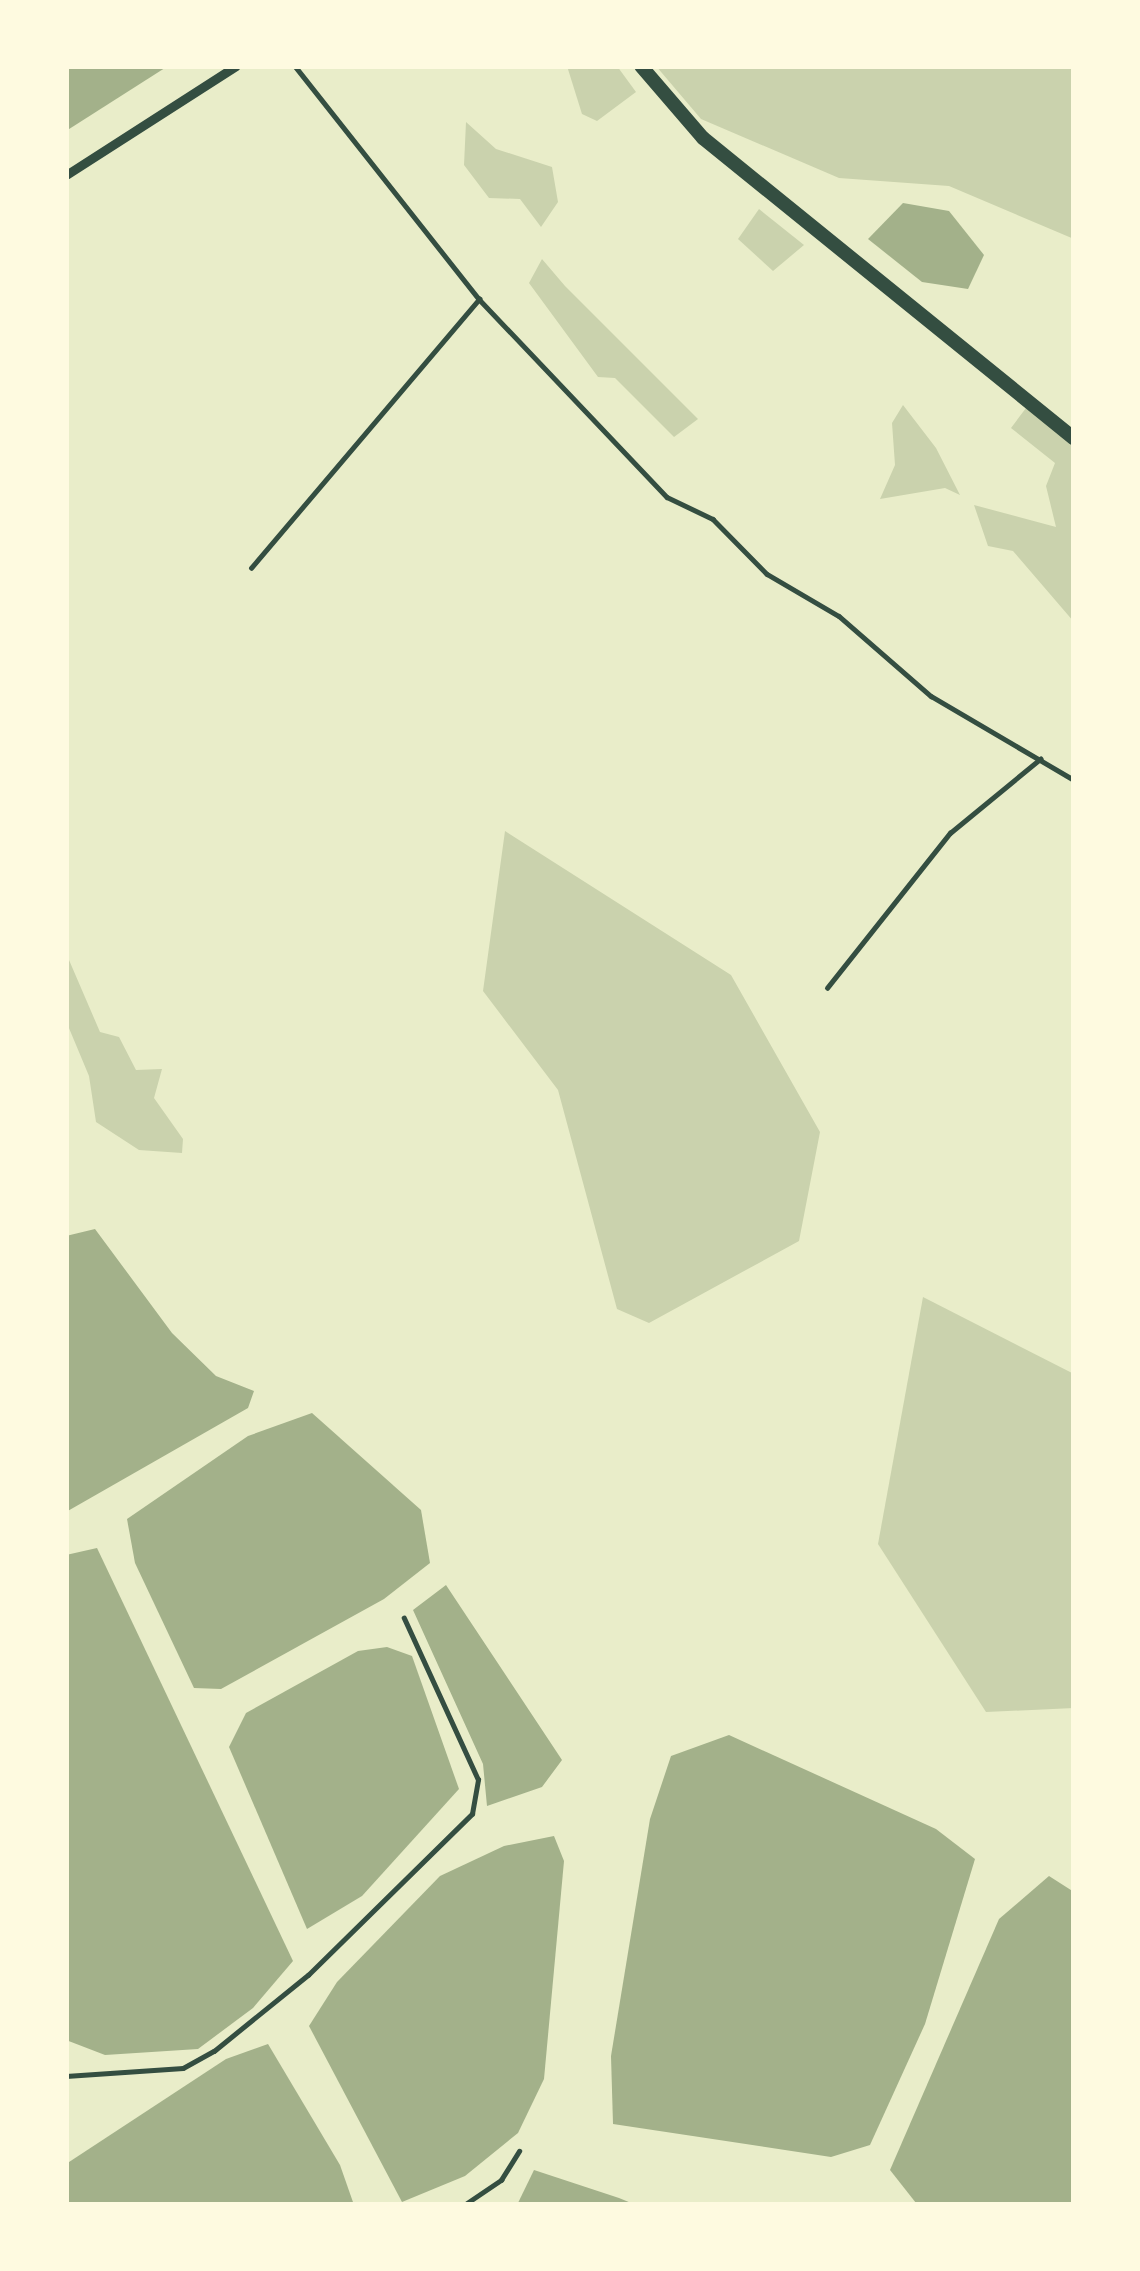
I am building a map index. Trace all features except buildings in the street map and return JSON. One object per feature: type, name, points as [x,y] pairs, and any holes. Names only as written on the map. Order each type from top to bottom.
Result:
[{"type":"main road","points":[[641,66],[704,138],[1074,438]]},
{"type":"street","points":[[66,175],[236,66]]},
{"type":"lane","points":[[295,66],[479,299],[667,497],[713,519],[767,574],[839,616],[932,696],[1074,780]]},
{"type":"lane","points":[[251,568],[479,299]]},
{"type":"lane","points":[[827,988],[950,833],[1040,759]]},
{"type":"lane","points":[[66,2076],[184,2068],[214,2051],[308,1975],[472,1814],[478,1780],[404,1618]]},
{"type":"lane","points":[[464,2205],[501,2180],[519,2151]]},
{"type":"shaded area","points":[[66,66],[168,66],[66,131]]},
{"type":"shaded area","points":[[567,66],[617,66],[636,92],[597,121],[582,114]]},
{"type":"shaded area","points":[[656,66],[1074,66],[1074,239],[949,186],[839,178],[701,119]]},
{"type":"shaded area","points":[[466,122],[496,149],[552,167],[558,202],[541,227],[520,199],[489,198],[464,165]]},
{"type":"shaded area","points":[[903,203],[949,211],[984,255],[968,289],[922,282],[868,239]]},
{"type":"shaded area","points":[[759,209],[804,245],[773,271],[738,239]]},
{"type":"shaded area","points":[[542,259],[698,419],[674,437],[615,378],[598,377],[529,283]]},
{"type":"shaded area","points":[[903,405],[936,448],[960,495],[945,488],[880,499],[895,465],[892,423]]},
{"type":"shaded area","points":[[1026,408],[1074,445],[1074,622],[1013,551],[988,546],[974,505],[1056,527],[1046,486],[1055,463],[1011,428]]},
{"type":"shaded area","points":[[505,831],[731,975],[820,1132],[799,1241],[649,1323],[617,1309],[558,1090],[483,991]]},
{"type":"shaded area","points":[[66,953],[100,1032],[119,1037],[136,1070],[162,1069],[154,1098],[183,1139],[182,1153],[139,1150],[96,1122],[89,1076],[66,1021]]},
{"type":"shaded area","points":[[95,1229],[172,1333],[216,1376],[254,1391],[248,1408],[66,1512],[66,1236]]},
{"type":"shaded area","points":[[923,1297],[1074,1374],[1074,1708],[986,1712],[878,1544]]},
{"type":"shaded area","points":[[312,1413],[421,1510],[430,1563],[384,1599],[221,1689],[194,1688],[135,1563],[127,1519],[248,1436]]},
{"type":"shaded area","points":[[97,1548],[293,1961],[253,2008],[198,2049],[105,2055],[66,2040],[66,1555]]},
{"type":"shaded area","points":[[446,1585],[562,1760],[542,1787],[487,1806],[483,1764],[413,1610]]},
{"type":"shaded area","points":[[387,1647],[412,1656],[459,1789],[362,1896],[307,1929],[229,1747],[246,1713],[358,1651]]},
{"type":"shaded area","points":[[729,1735],[936,1829],[975,1859],[925,2024],[870,2145],[831,2157],[613,2124],[611,2056],[650,1819],[671,1756]]},
{"type":"shaded area","points":[[554,1836],[564,1861],[544,2079],[518,2133],[465,2176],[402,2202],[309,2026],[337,1982],[440,1876],[504,1846]]},
{"type":"shaded area","points":[[1049,1876],[1074,1892],[1074,2205],[916,2203],[890,2170],[999,1919]]},
{"type":"shaded area","points":[[268,2044],[340,2165],[354,2205],[66,2205],[66,2164],[226,2059]]},
{"type":"shaded area","points":[[534,2170],[619,2198],[636,2205],[517,2205]]}]
